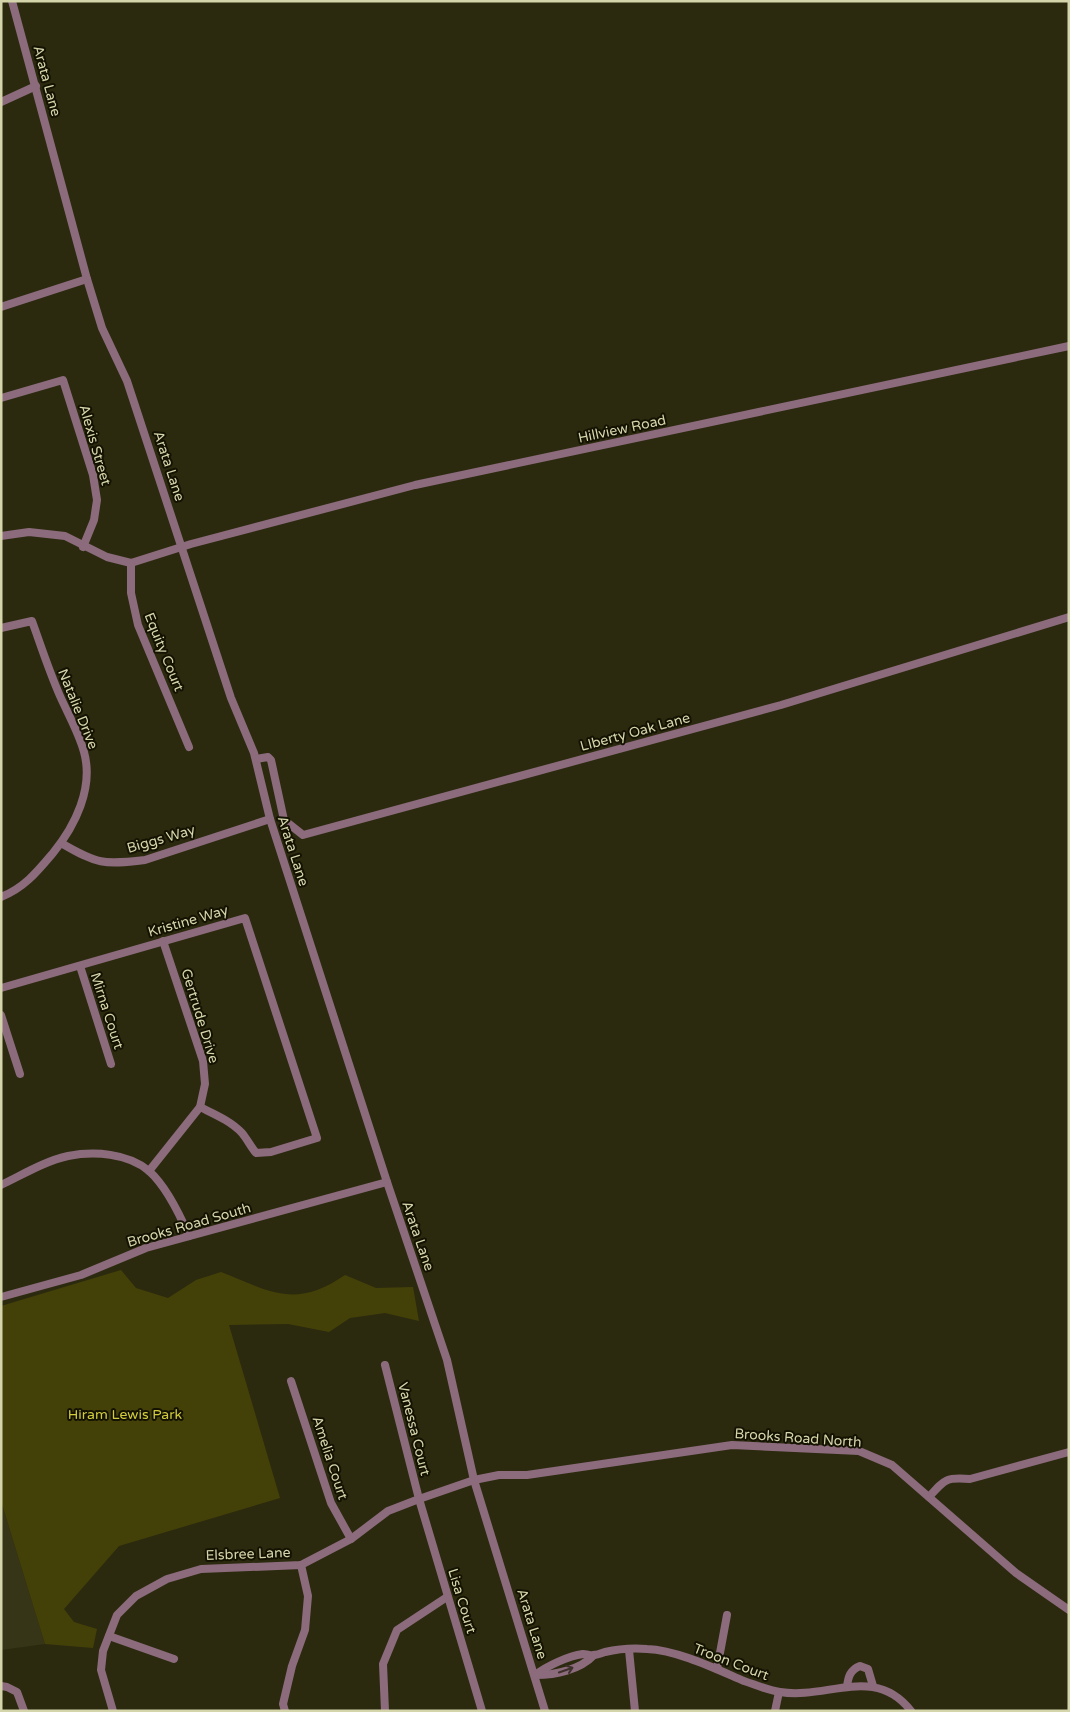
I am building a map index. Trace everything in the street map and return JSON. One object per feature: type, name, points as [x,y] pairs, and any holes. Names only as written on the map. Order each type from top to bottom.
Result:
[{"type":"street","name":"Arata Lane","points":[[12,1],[102,328],[128,382],[232,698],[251,743],[270,819],[387,1182],[447,1360],[474,1480],[545,1711]]},
{"type":"street","points":[[1,102],[36,86]]},
{"type":"street","points":[[2,305],[87,279]]},
{"type":"street","name":"Hillview Road","points":[[131,563],[182,547],[414,485],[1069,346]]},
{"type":"street","name":"Alexis Street","points":[[1,398],[63,380],[94,474],[97,500],[94,520],[83,547]]},
{"type":"street","points":[[1,536],[29,532],[65,536],[83,547],[107,557],[131,563]]},
{"type":"street","name":"Equity Court","points":[[131,563],[131,593],[138,625],[189,747]]},
{"type":"street","name":"LIberty Oak Lane","points":[[256,759],[268,757],[271,760],[284,820],[302,835],[781,705],[1069,617]]},
{"type":"street","name":"Natalie Drive","points":[[1,628],[32,621],[48,669],[84,751],[87,770],[86,788],[81,808],[61,843],[31,879],[14,892],[1,896]]},
{"type":"street","name":"Biggs Way","points":[[61,843],[85,857],[102,863],[123,863],[145,860],[270,819]]},
{"type":"street","name":"Kristine Way","points":[[1,988],[245,918],[317,1138],[271,1152],[256,1153],[242,1133],[230,1123],[200,1107]]},
{"type":"street","name":"Gertrude Drive","points":[[149,1171],[200,1107],[205,1084],[203,1061],[164,941]]},
{"type":"street","name":"Mirna Court","points":[[80,966],[111,1064]]},
{"type":"street","points":[[1,1015],[20,1074]]},
{"type":"street","points":[[1,1185],[39,1166],[68,1156],[99,1154],[126,1158],[149,1171],[179,1212],[189,1236]]},
{"type":"street","name":"Brooks Road South","points":[[1,1297],[81,1275],[137,1251],[387,1182]]},
{"type":"street","name":"Vanessa Court","points":[[385,1366],[418,1498]]},
{"type":"street","name":"Amelia Court","points":[[291,1381],[331,1503],[351,1539]]},
{"type":"street","name":"Brooks Road North","points":[[474,1480],[499,1475],[526,1475],[732,1445],[859,1451],[892,1465],[1016,1573],[1069,1610]]},
{"type":"street","points":[[929,1497],[943,1481],[956,1478],[970,1479],[1069,1452]]},
{"type":"street","name":"Elsbree Lane","points":[[113,1711],[101,1670],[103,1651],[117,1615],[136,1596],[167,1579],[200,1568],[301,1565],[351,1539],[388,1511],[418,1498],[474,1480]]},
{"type":"street","name":"Lisa Court","points":[[418,1498],[482,1711]]},
{"type":"street","points":[[285,1711],[284,1704],[292,1666],[305,1630],[308,1596],[301,1565]]},
{"type":"street","points":[[385,1711],[383,1664],[397,1630],[447,1597]]},
{"type":"street","points":[[717,1669],[727,1615]]},
{"type":"street","points":[[109,1636],[174,1659]]},
{"type":"street","name":"Troon Court","points":[[535,1675],[548,1665],[583,1654],[594,1655],[605,1652],[648,1649],[717,1669],[762,1688],[779,1692],[807,1693],[847,1687],[873,1686],[898,1698],[911,1711]]},
{"type":"street","points":[[629,1650],[635,1711]]},
{"type":"street","points":[[847,1687],[848,1677],[852,1671],[860,1666],[868,1669],[873,1686]]},
{"type":"street","points":[[1,1686],[17,1692],[24,1711]]},
{"type":"street","points":[[775,1711],[779,1692]]},
{"type":"shaded area","points":[[1,1501],[45,1644],[1,1650]]},
{"type":"green space","name":"Hiram Lewis Park","points":[[121,1270],[136,1288],[168,1298],[196,1280],[221,1272],[269,1291],[283,1294],[312,1292],[345,1275],[376,1288],[413,1287],[419,1321],[385,1313],[350,1318],[329,1332],[288,1324],[229,1325],[280,1498],[119,1546],[64,1609],[74,1622],[97,1629],[93,1648],[45,1644],[1,1501],[1,1306]]}]
